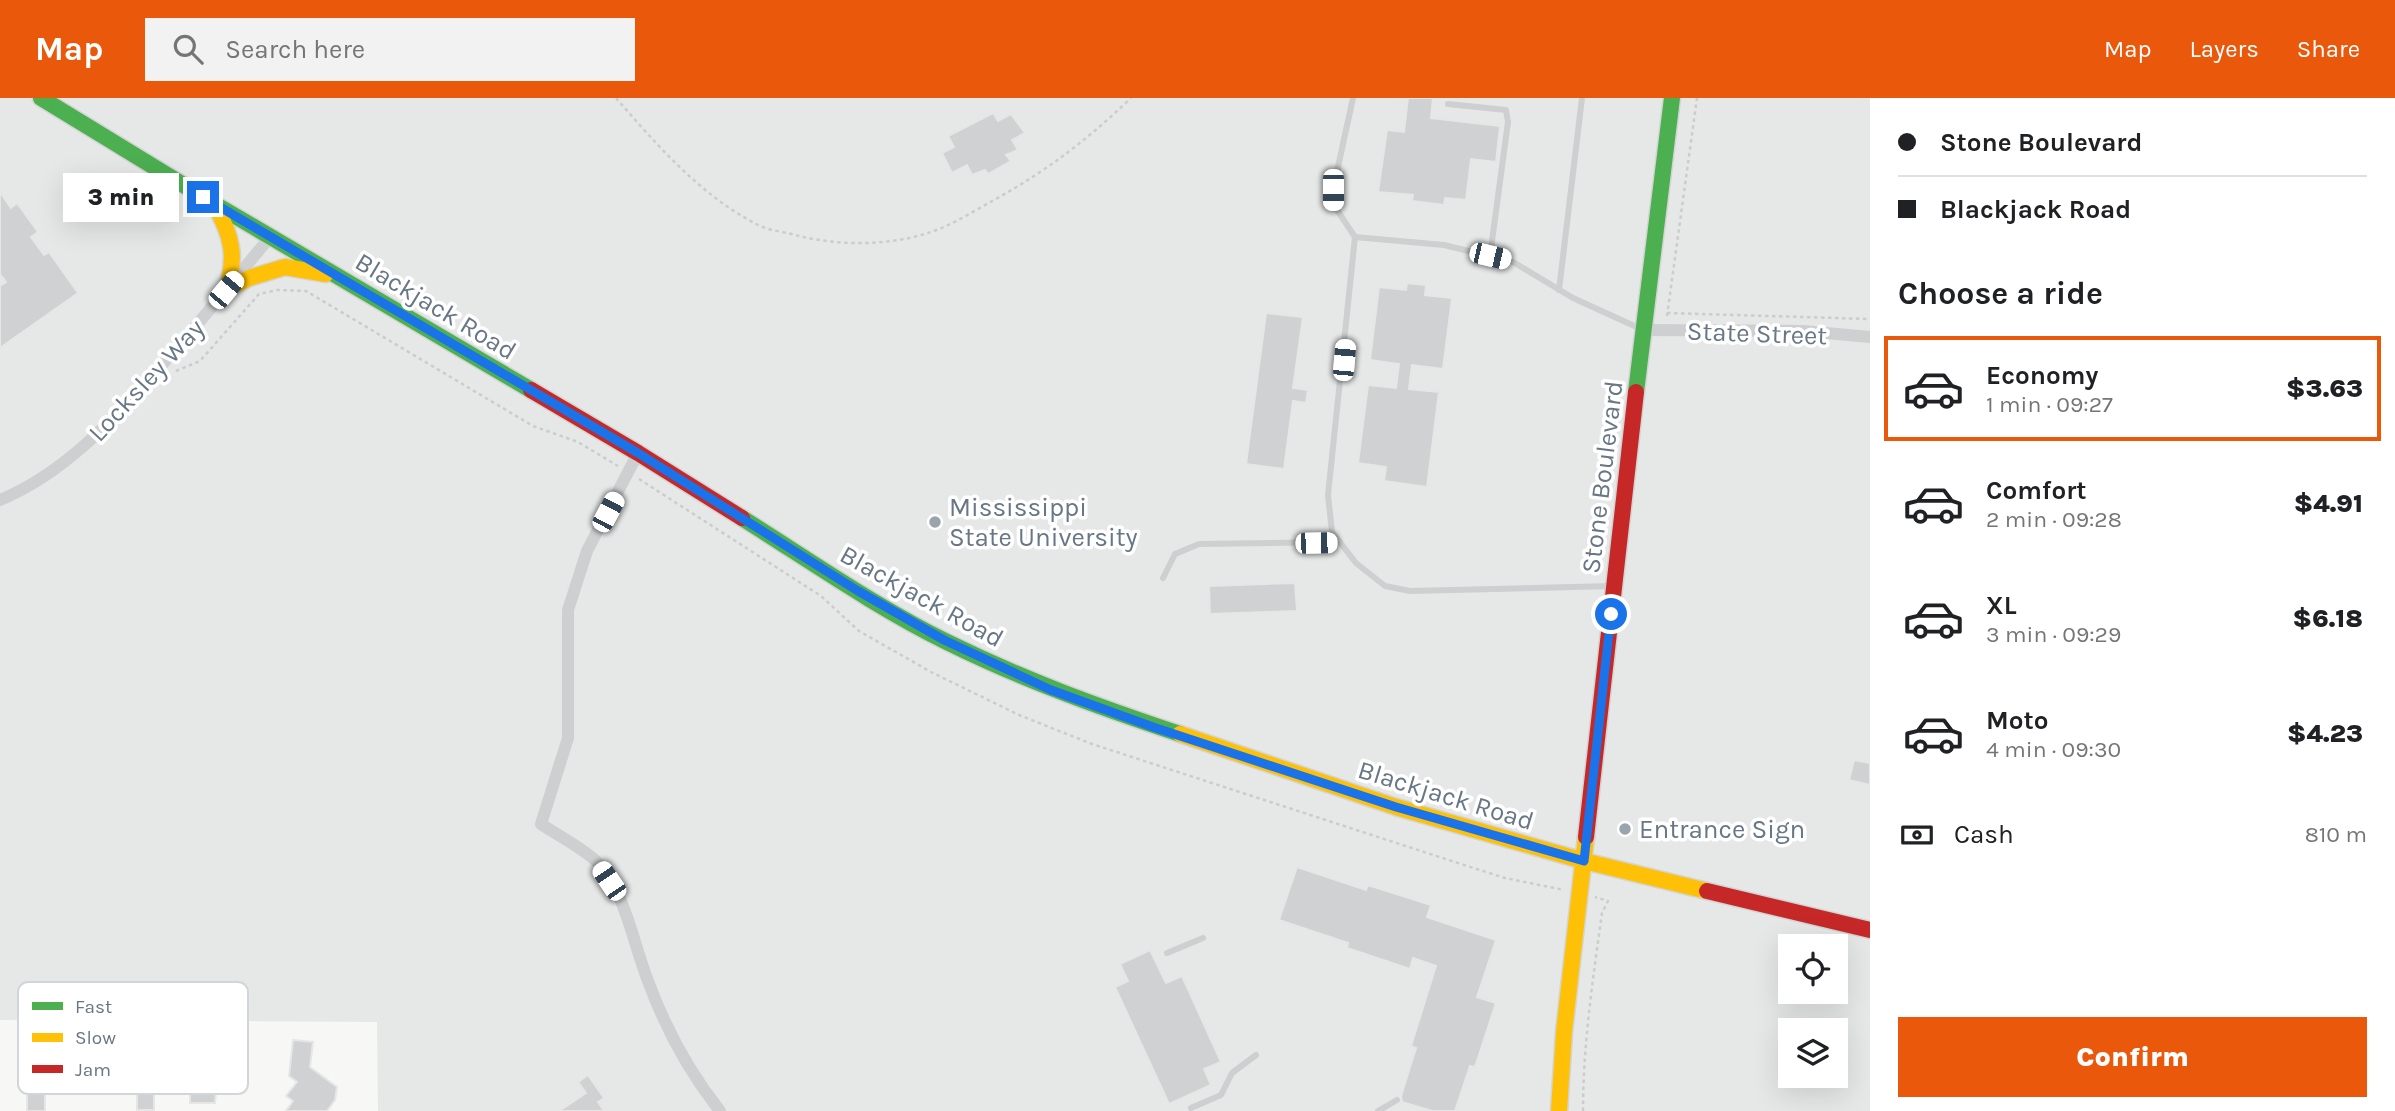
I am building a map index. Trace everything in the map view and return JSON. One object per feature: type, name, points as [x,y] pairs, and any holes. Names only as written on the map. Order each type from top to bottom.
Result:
[{"type":"street","name":"Blackjack Road","points":[[41,98],[213,203],[638,453],[858,591],[944,640],[1011,673],[1083,702],[1396,807],[1584,861],[1870,930]]},
{"type":"street","name":"Stone Boulevard","points":[[1559,1111],[1564,1032],[1643,330],[1672,98]]},
{"type":"street","points":[[213,203],[232,241],[234,270],[226,290]]},
{"type":"street","name":"Locksley Way","points":[[0,500],[43,476],[88,444],[144,385],[271,236]]},
{"type":"street","points":[[226,290],[249,278],[285,267],[340,277]]},
{"type":"street","name":"State Street","points":[[1643,330],[1804,331],[1870,337]]},
{"type":"street","points":[[638,453],[587,551],[568,610],[568,738],[541,824],[597,862],[622,900],[663,1019],[720,1111]]},
{"type":"lane","points":[[1353,98],[1333,190],[1333,204],[1355,237],[1328,495],[1332,532],[1356,563],[1385,586],[1410,591],[1614,586]]},
{"type":"lane","points":[[1559,290],[1582,98]]},
{"type":"lane","points":[[1448,104],[1506,110],[1508,122],[1490,256]]},
{"type":"lane","points":[[1355,237],[1444,245],[1513,262],[1559,290],[1643,330]]},
{"type":"lane","points":[[1163,578],[1175,554],[1199,544],[1340,542]]},
{"type":"lane","points":[[1167,953],[1203,938]]},
{"type":"lane","points":[[1191,1108],[1221,1095],[1232,1073],[1256,1055]]},
{"type":"lane","points":[[1378,1111],[1397,1100]]},
{"type":"path","points":[[616,98],[657,145],[712,195],[759,226],[820,241],[862,244],[943,228],[1032,178],[1090,137],[1131,98]]},
{"type":"path","points":[[1666,330],[1697,98]]},
{"type":"path","points":[[1667,313],[1870,319]]},
{"type":"path","points":[[1583,1111],[1585,1052],[1591,1001],[1602,913],[1608,901]]},
{"type":"shaded area","name":"Mississippi State University","points":[[0,98],[1870,98],[1870,1111],[378,1111],[377,1022],[248,1021],[248,982],[18,982],[18,1020],[0,1020]]},
{"type":"building","points":[[1408,98],[1433,98],[1431,118],[1500,126],[1496,162],[1471,159],[1466,200],[1445,198],[1444,205],[1412,201],[1413,195],[1378,192],[1387,130],[1404,132]]},
{"type":"building","points":[[993,113],[998,121],[1011,114],[1025,133],[1012,140],[1018,150],[1006,155],[1011,161],[988,174],[985,170],[972,175],[967,165],[952,173],[942,153],[954,147],[948,136]]},
{"type":"building","points":[[0,192],[11,208],[17,203],[38,232],[31,237],[44,255],[49,252],[78,293],[0,348],[0,286],[6,282],[0,274]]},
{"type":"building","points":[[1407,283],[1426,285],[1425,295],[1452,298],[1443,369],[1412,365],[1409,389],[1439,392],[1427,487],[1384,481],[1386,467],[1358,463],[1368,385],[1396,388],[1399,364],[1370,360],[1379,287],[1406,290]]},
{"type":"building","points":[[1266,313],[1303,317],[1293,388],[1308,390],[1306,403],[1293,401],[1284,469],[1246,464]]},
{"type":"building","points":[[1295,583],[1297,611],[1210,614],[1209,586]]},
{"type":"building","points":[[1854,760],[1870,763],[1870,785],[1849,780]]},
{"type":"building","points":[[1297,867],[1366,890],[1368,885],[1431,905],[1427,917],[1496,940],[1477,997],[1496,1003],[1475,1067],[1470,1066],[1455,1111],[1432,1111],[1402,1102],[1401,1096],[1416,1048],[1411,1046],[1436,966],[1413,958],[1410,969],[1347,948],[1348,943],[1279,920]]},
{"type":"building","points":[[1150,950],[1166,983],[1182,976],[1221,1062],[1204,1069],[1211,1085],[1169,1104],[1115,987],[1128,981],[1120,964]]},
{"type":"building","points":[[293,1040],[313,1042],[310,1067],[337,1087],[335,1100],[327,1111],[286,1111],[293,1101],[286,1096],[297,1082],[289,1076]]},
{"type":"building","points":[[588,1075],[604,1098],[598,1102],[604,1111],[559,1111],[586,1093],[578,1082]]},
{"type":"building","points":[[27,1094],[45,1094],[45,1111],[27,1111]]},
{"type":"building","points":[[137,1094],[154,1094],[154,1110],[137,1110]]},
{"type":"building","points":[[190,1094],[216,1094],[215,1103],[190,1103]]},
{"type":"traffic: fast","points":[[41,98],[213,203],[531,390]]},
{"type":"traffic: fast","points":[[1636,392],[1672,98]]},
{"type":"traffic: fast","points":[[742,518],[869,598],[947,642],[1062,692],[1180,734]]},
{"type":"traffic: slow","points":[[215,206],[231,247],[231,267],[226,290]]},
{"type":"traffic: slow","points":[[226,290],[249,278],[285,267],[326,274]]},
{"type":"traffic: slow","points":[[1180,734],[1396,807],[1584,861],[1707,891]]},
{"type":"traffic: slow","points":[[1559,1111],[1564,1032],[1586,837]]},
{"type":"traffic: jam","points":[[531,390],[742,518]]},
{"type":"traffic: jam","points":[[1586,837],[1636,392]]},
{"type":"traffic: jam","points":[[1707,891],[1870,930]]},
{"type":"place","name":"Mississippi State University","points":[[935,522]]},
{"type":"place","name":"Entrance Sign","points":[[1625,829]]},
{"type":"route","points":[[203,197],[638,453],[858,591],[944,640],[1011,673],[1153,727],[1396,807],[1584,861],[1611,614]]}]
